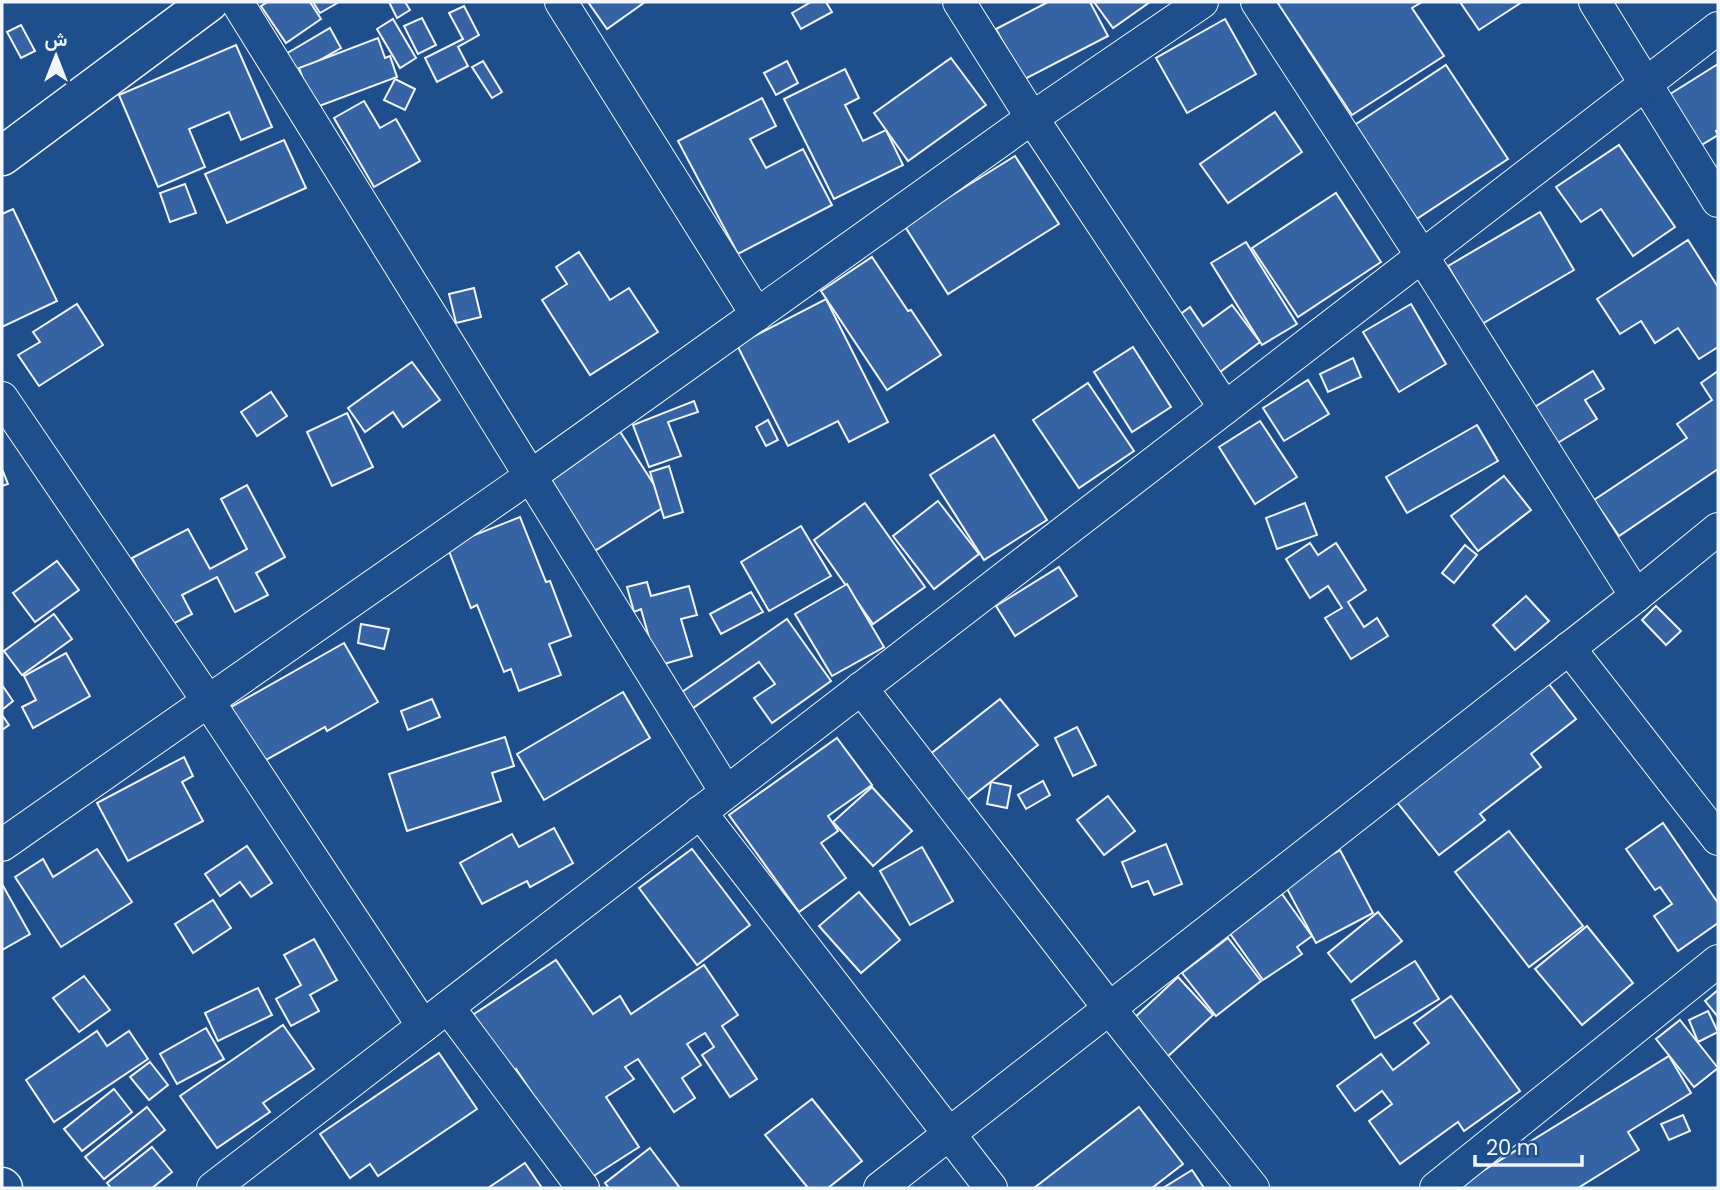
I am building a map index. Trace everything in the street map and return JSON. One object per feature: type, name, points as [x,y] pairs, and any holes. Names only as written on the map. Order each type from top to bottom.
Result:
[{"type":"street","points":[[2,156],[209,2]]},
{"type":"street","points":[[237,2],[726,792]]},
{"type":"street","points":[[561,2],[757,315]]},
{"type":"street","points":[[958,2],[1225,408]]},
{"type":"street","points":[[2,845],[532,475],[1032,118],[1202,2]]},
{"type":"street","points":[[1257,2],[1422,256],[1636,596]]},
{"type":"street","points":[[1595,2],[1718,201]]},
{"type":"street","points":[[212,1188],[1718,28]]},
{"type":"street","points":[[2,398],[208,701],[423,1026]]},
{"type":"street","points":[[880,1188],[1718,529]]},
{"type":"street","points":[[1569,648],[1718,839]]},
{"type":"street","points":[[861,688],[1109,1008],[1253,1188]]},
{"type":"street","points":[[700,812],[991,1188]]},
{"type":"street","points":[[1436,1188],[1718,961]]},
{"type":"street","points":[[448,1007],[583,1188]]},
{"type":"building","points":[[268,2],[310,2],[321,19],[286,43],[261,6]]},
{"type":"building","points":[[313,2],[339,2],[320,13]]},
{"type":"building","points":[[389,2],[405,2],[410,10],[397,18]]},
{"type":"building","points":[[588,2],[645,2],[607,29]]},
{"type":"building","points":[[811,2],[826,2],[832,12],[801,29],[792,13]]},
{"type":"building","points":[[1048,2],[1090,2],[1108,36],[1023,80],[996,29]]},
{"type":"building","points":[[1094,2],[1150,2],[1113,28]]},
{"type":"building","points":[[1277,2],[1422,2],[1412,8],[1444,56],[1352,115]]},
{"type":"building","points":[[1460,2],[1522,2],[1479,30]]},
{"type":"building","points":[[464,6],[479,35],[458,47],[468,66],[437,82],[425,58],[463,39],[449,13]]},
{"type":"building","points":[[422,18],[436,45],[418,54],[404,26]]},
{"type":"building","points":[[393,19],[416,58],[400,68],[377,29]]},
{"type":"building","points":[[1225,19],[1256,74],[1187,113],[1156,58]]},
{"type":"building","points":[[21,25],[35,51],[21,58],[7,32]]},
{"type":"building","points":[[330,28],[341,48],[295,74],[284,55]]},
{"type":"building","points":[[378,38],[385,58],[390,56],[397,77],[314,108],[299,68]]},
{"type":"building","points":[[236,45],[272,127],[241,140],[229,112],[189,129],[205,167],[158,187],[119,95]]},
{"type":"building","points":[[951,58],[986,105],[908,161],[874,113]]},
{"type":"building","points":[[483,61],[502,92],[492,98],[472,67]]},
{"type":"building","points":[[787,61],[798,83],[776,95],[764,73]]},
{"type":"building","points":[[1718,64],[1718,135],[1690,152],[1659,101]]},
{"type":"building","points":[[1446,65],[1508,159],[1415,220],[1353,126]]},
{"type":"building","points":[[845,69],[859,98],[845,105],[863,141],[886,130],[903,165],[834,199],[784,99]]},
{"type":"building","points":[[395,79],[415,89],[405,110],[384,100]]},
{"type":"building","points":[[762,98],[776,126],[750,139],[766,168],[803,149],[832,205],[738,254],[678,141]]},
{"type":"building","points":[[364,101],[380,128],[396,119],[420,161],[374,187],[334,118]]},
{"type":"building","points":[[1275,112],[1302,152],[1228,203],[1200,164]]},
{"type":"building","points":[[284,140],[306,188],[227,223],[205,174]]},
{"type":"building","points":[[1619,145],[1675,227],[1633,256],[1601,209],[1581,222],[1556,187]]},
{"type":"building","points":[[1015,156],[1059,224],[948,294],[904,225]]},
{"type":"building","points":[[185,184],[196,213],[170,222],[160,193]]},
{"type":"building","points":[[1336,193],[1381,262],[1298,317],[1252,248]]},
{"type":"building","points":[[13,209],[57,301],[2,327],[2,214]]},
{"type":"building","points":[[1540,212],[1574,270],[1482,324],[1448,266]]},
{"type":"building","points":[[1688,240],[1718,287],[1718,347],[1699,359],[1678,328],[1655,343],[1641,321],[1620,334],[1597,299]]},
{"type":"building","points":[[1246,242],[1297,324],[1262,345],[1211,263]]},
{"type":"building","points":[[579,252],[610,300],[629,288],[658,332],[590,375],[542,300],[567,284],[556,267]]},
{"type":"building","points":[[872,257],[941,355],[887,390],[821,291]]},
{"type":"building","points":[[474,288],[481,317],[456,323],[449,294]]},
{"type":"building","points":[[826,299],[888,422],[849,442],[838,421],[788,446],[737,345]]},
{"type":"building","points":[[77,304],[103,345],[39,386],[18,355],[40,342],[33,332]]},
{"type":"building","points":[[1411,304],[1446,364],[1399,392],[1363,332]]},
{"type":"building","points":[[1232,305],[1260,342],[1216,375],[1174,319],[1190,307],[1203,326]]},
{"type":"building","points":[[1133,347],[1171,407],[1132,432],[1094,372]]},
{"type":"building","points":[[1353,358],[1361,377],[1328,392],[1320,374]]},
{"type":"building","points":[[412,362],[440,400],[403,427],[393,412],[365,432],[348,408]]},
{"type":"building","points":[[1593,371],[1604,389],[1585,400],[1597,419],[1556,444],[1533,408]]},
{"type":"building","points":[[1718,371],[1718,469],[1619,536],[1594,500],[1687,438],[1677,424],[1712,400],[1701,383]]},
{"type":"building","points":[[1308,380],[1329,414],[1284,441],[1263,408]]},
{"type":"building","points":[[1088,383],[1134,451],[1079,488],[1033,420]]},
{"type":"building","points":[[271,392],[287,416],[257,436],[241,412]]},
{"type":"building","points":[[694,401],[698,412],[668,422],[681,456],[649,467],[633,425]]},
{"type":"building","points":[[347,413],[373,467],[332,486],[307,432]]},
{"type":"building","points":[[768,420],[778,440],[766,446],[756,427]]},
{"type":"building","points":[[1260,421],[1297,477],[1255,504],[1219,447]]},
{"type":"building","points":[[1477,425],[1498,461],[1407,513],[1386,477]]},
{"type":"building","points":[[619,430],[667,505],[593,552],[545,476]]},
{"type":"building","points":[[994,435],[1047,520],[984,560],[930,475]]},
{"type":"building","points":[[669,466],[683,512],[664,518],[650,472]]},
{"type":"building","points":[[2,469],[8,484],[2,486]]},
{"type":"building","points":[[1504,476],[1531,510],[1478,551],[1451,516]]},
{"type":"building","points":[[247,485],[285,557],[256,573],[268,595],[235,612],[217,577],[182,595],[192,614],[169,626],[132,558],[188,529],[210,569],[247,549],[221,499]]},
{"type":"building","points":[[938,501],[979,554],[934,589],[893,536]]},
{"type":"building","points":[[865,503],[925,587],[873,624],[814,540]]},
{"type":"building","points":[[1305,503],[1317,535],[1277,549],[1266,518]]},
{"type":"building","points":[[520,517],[546,582],[550,581],[571,636],[549,644],[561,675],[519,691],[511,669],[504,672],[477,605],[471,608],[447,546]]},
{"type":"building","points":[[801,526],[831,576],[769,611],[741,562]]},
{"type":"building","points":[[1310,543],[1318,555],[1336,543],[1366,590],[1348,602],[1364,627],[1377,618],[1388,636],[1351,659],[1325,618],[1342,608],[1328,586],[1310,598],[1286,559]]},
{"type":"building","points":[[1465,545],[1477,555],[1454,583],[1442,573]]},
{"type":"building","points":[[57,561],[79,590],[35,622],[13,593]]},
{"type":"building","points":[[1059,567],[1077,596],[1015,636],[996,606]]},
{"type":"building","points":[[647,582],[651,596],[689,586],[697,615],[681,619],[692,656],[657,666],[641,609],[634,612],[627,587]]},
{"type":"building","points":[[847,584],[884,647],[832,676],[795,614]]},
{"type":"building","points":[[751,592],[763,612],[721,634],[710,614]]},
{"type":"building","points":[[1526,596],[1549,621],[1515,650],[1493,625]]},
{"type":"building","points":[[1656,606],[1681,631],[1666,645],[1642,620]]},
{"type":"building","points":[[54,614],[72,639],[22,675],[4,651]]},
{"type":"building","points":[[787,619],[831,681],[772,723],[754,698],[775,684],[759,662],[693,708],[682,692]]},
{"type":"building","points":[[361,624],[389,629],[384,649],[358,643]]},
{"type":"building","points":[[344,643],[378,702],[327,731],[325,727],[257,765],[226,710]]},
{"type":"building","points":[[66,653],[90,696],[33,728],[22,707],[36,700],[24,676]]},
{"type":"building","points":[[1549,684],[1576,719],[1531,754],[1541,767],[1480,814],[1485,820],[1439,855],[1396,801]]},
{"type":"building","points":[[2,685],[13,701],[2,710]]},
{"type":"building","points":[[623,692],[650,738],[544,800],[517,754]]},
{"type":"building","points":[[432,699],[440,717],[408,730],[401,711]]},
{"type":"building","points":[[1000,699],[1038,745],[961,805],[924,759]]},
{"type":"building","points":[[2,715],[9,725],[2,730]]},
{"type":"building","points":[[1077,727],[1096,765],[1073,776],[1055,738]]},
{"type":"building","points":[[505,737],[514,766],[492,773],[501,801],[407,831],[389,774]]},
{"type":"building","points":[[837,738],[872,785],[828,816],[838,831],[821,843],[846,878],[799,912],[729,815]]},
{"type":"building","points":[[184,757],[193,776],[182,782],[203,821],[128,861],[97,803]]},
{"type":"building","points":[[1043,781],[1050,795],[1026,809],[1018,795]]},
{"type":"building","points":[[991,782],[1011,786],[1007,808],[987,804]]},
{"type":"building","points":[[872,787],[912,831],[873,866],[833,822]]},
{"type":"building","points":[[1108,796],[1135,831],[1104,855],[1077,820]]},
{"type":"building","points":[[1663,823],[1718,903],[1718,923],[1678,951],[1654,916],[1672,904],[1660,887],[1655,890],[1626,849]]},
{"type":"building","points":[[554,828],[573,863],[530,887],[527,881],[482,904],[460,863],[512,834],[519,847]]},
{"type":"building","points":[[1509,831],[1583,926],[1529,967],[1455,872]]},
{"type":"building","points":[[1166,844],[1182,884],[1154,895],[1148,881],[1132,887],[1122,862]]},
{"type":"building","points":[[247,846],[272,883],[251,897],[240,882],[220,896],[205,874]]},
{"type":"building","points":[[922,847],[953,901],[910,925],[880,871]]},
{"type":"building","points":[[97,849],[132,902],[61,947],[15,877],[43,859],[53,877]]},
{"type":"building","points":[[692,849],[750,925],[697,965],[639,888]]},
{"type":"building","points":[[1340,850],[1373,913],[1316,943],[1283,881]]},
{"type":"building","points":[[2,884],[30,934],[2,950]]},
{"type":"building","points":[[859,892],[900,940],[861,973],[819,926]]},
{"type":"building","points":[[1282,894],[1312,936],[1297,947],[1302,954],[1263,980],[1229,932]]},
{"type":"building","points":[[213,900],[231,928],[193,953],[175,924]]},
{"type":"building","points":[[1378,912],[1402,941],[1351,982],[1328,953]]},
{"type":"building","points":[[1587,926],[1633,983],[1582,1025],[1535,969]]},
{"type":"building","points":[[1228,938],[1261,981],[1216,1016],[1182,973]]},
{"type":"building","points":[[314,939],[337,980],[310,995],[319,1011],[291,1026],[276,999],[301,985],[284,955]]},
{"type":"building","points":[[556,960],[593,1014],[620,996],[631,1014],[704,965],[738,1015],[722,1026],[757,1079],[730,1097],[702,1055],[714,1047],[705,1033],[687,1044],[701,1065],[682,1078],[695,1098],[674,1112],[638,1059],[625,1067],[634,1079],[606,1097],[639,1147],[589,1179],[516,1069],[507,1075],[468,1018]]},
{"type":"building","points":[[1415,961],[1439,999],[1375,1038],[1352,1000]]},
{"type":"building","points":[[84,976],[110,1010],[79,1032],[53,998]]},
{"type":"building","points":[[1178,977],[1213,1015],[1166,1058],[1131,1021]]},
{"type":"building","points":[[258,988],[272,1015],[218,1041],[205,1013]]},
{"type":"building","points":[[1718,990],[1718,1017],[1705,1001]]},
{"type":"building","points":[[1451,996],[1520,1091],[1464,1131],[1458,1122],[1400,1164],[1369,1121],[1392,1104],[1382,1091],[1355,1111],[1337,1086],[1381,1054],[1393,1070],[1429,1043],[1414,1023]]},
{"type":"building","points":[[1708,1011],[1718,1032],[1698,1042],[1689,1020]]},
{"type":"building","points":[[1680,1020],[1718,1068],[1694,1087],[1656,1039]]},
{"type":"building","points":[[283,1025],[314,1069],[263,1103],[270,1112],[217,1148],[180,1096]]},
{"type":"building","points":[[206,1028],[224,1059],[177,1084],[160,1054]]},
{"type":"building","points":[[97,1031],[107,1046],[129,1031],[148,1059],[54,1122],[26,1080]]},
{"type":"building","points":[[439,1053],[477,1109],[378,1176],[370,1164],[350,1178],[320,1134]]},
{"type":"building","points":[[1669,1056],[1691,1093],[1628,1132],[1639,1150],[1578,1188],[1455,1188]]},
{"type":"building","points":[[150,1062],[168,1085],[149,1100],[130,1077]]},
{"type":"building","points":[[114,1089],[132,1112],[82,1151],[64,1129]]},
{"type":"building","points":[[812,1099],[862,1161],[828,1188],[808,1188],[765,1135]]},
{"type":"building","points":[[147,1107],[165,1130],[104,1179],[85,1157]]},
{"type":"building","points":[[1139,1107],[1183,1164],[1152,1188],[1034,1188]]},
{"type":"building","points":[[1683,1115],[1690,1131],[1669,1140],[1661,1124]]},
{"type":"building","points":[[152,1147],[172,1172],[152,1188],[111,1188],[107,1183]]},
{"type":"building","points":[[650,1148],[680,1188],[609,1188],[605,1183]]},
{"type":"building","points":[[525,1163],[542,1188],[488,1188]]},
{"type":"building","points":[[1192,1170],[1204,1188],[1163,1188]]}]
